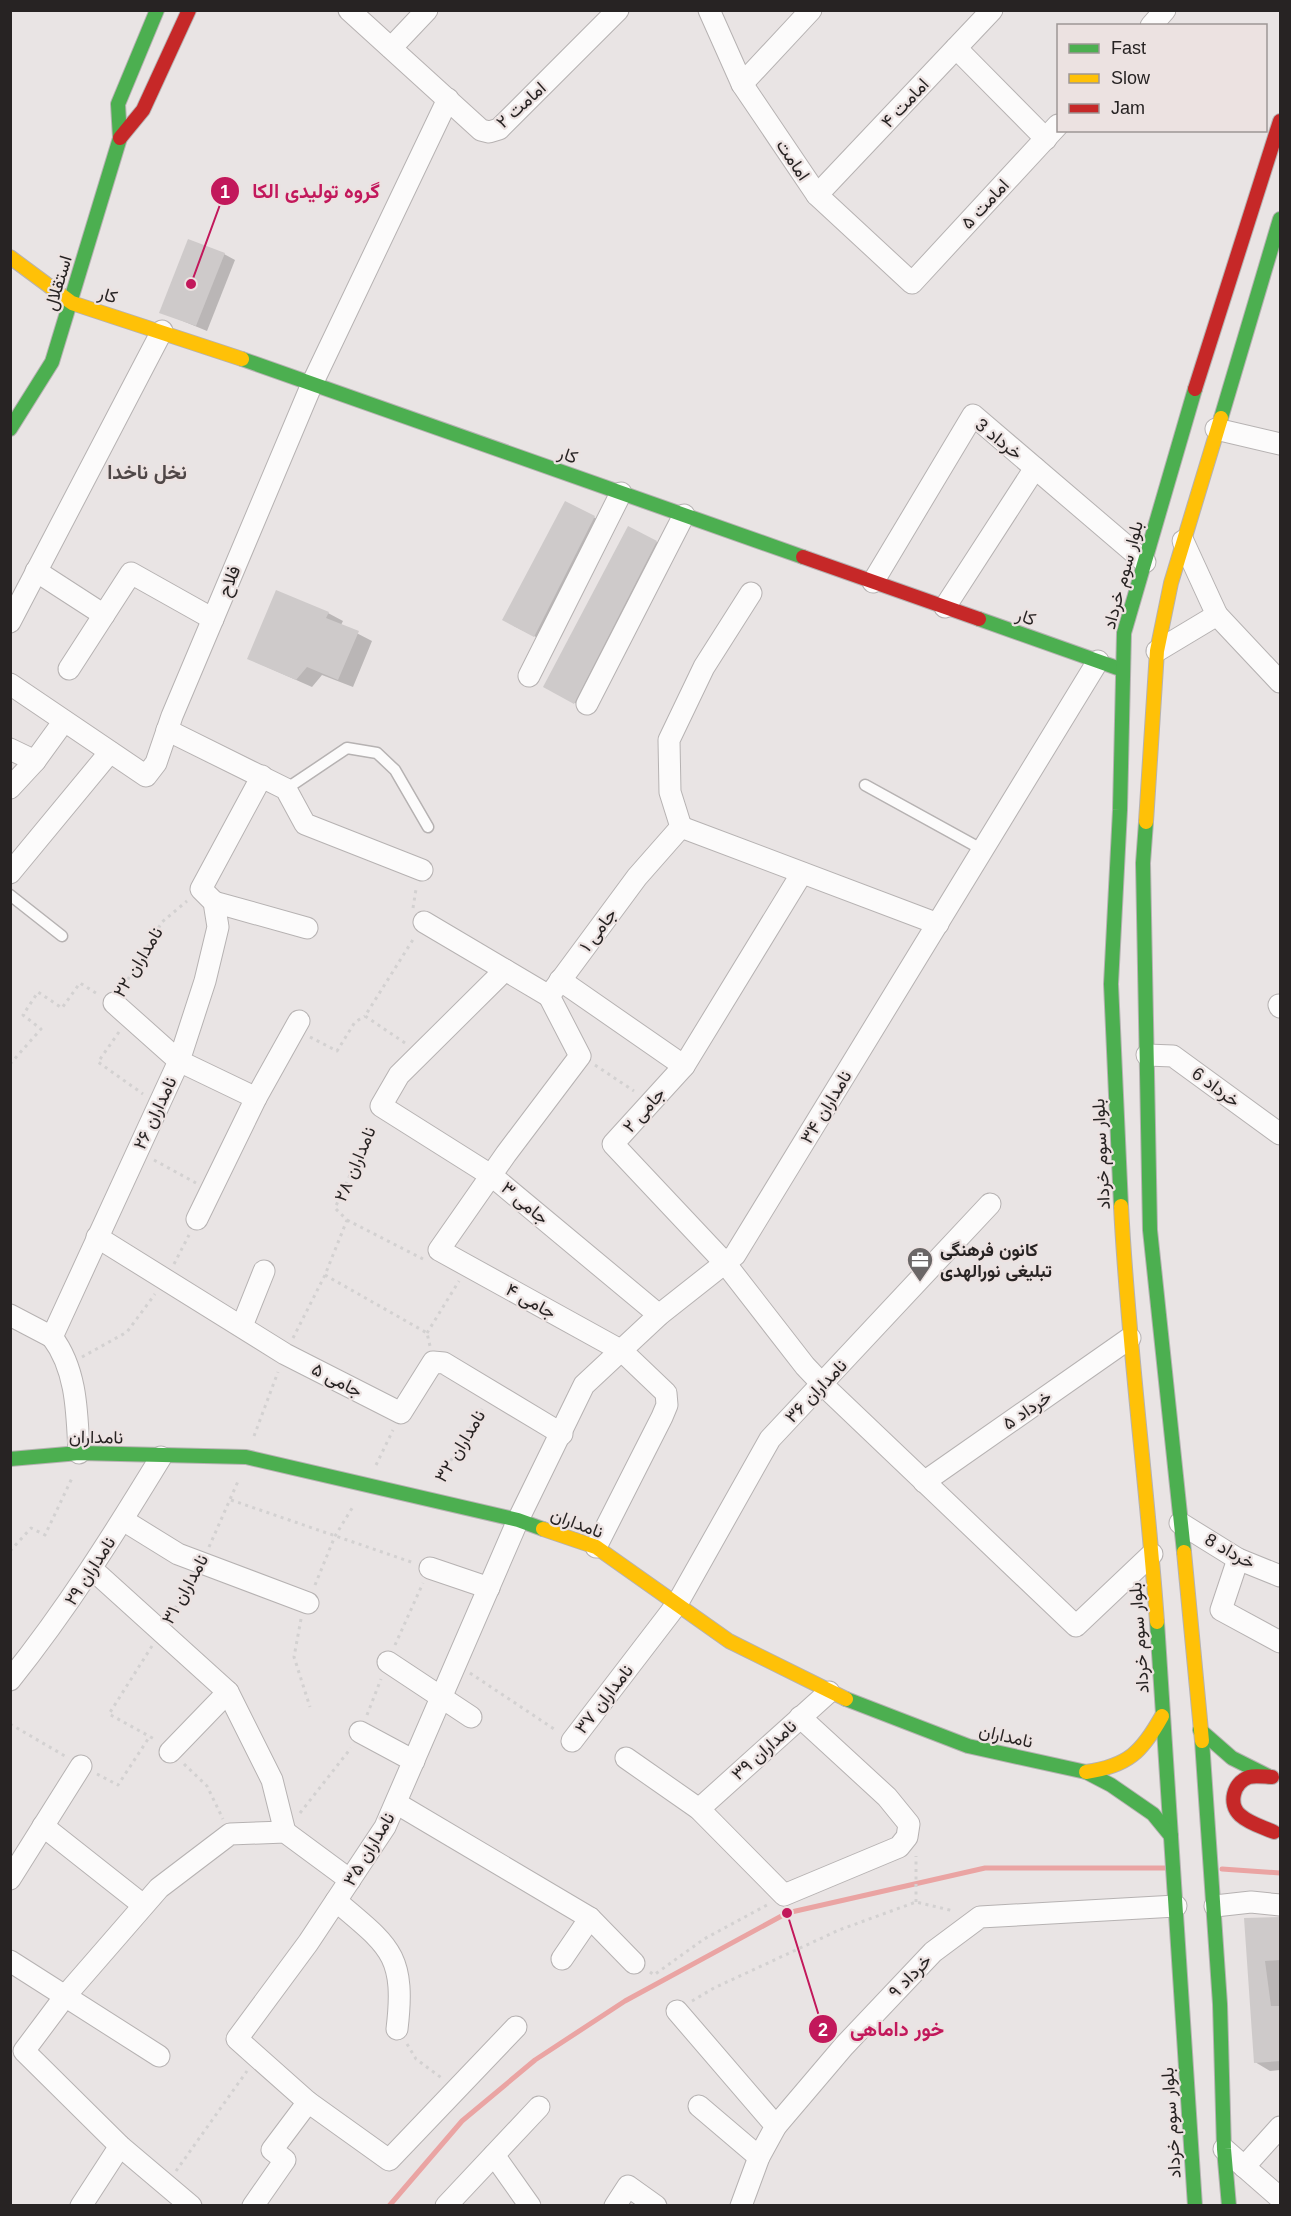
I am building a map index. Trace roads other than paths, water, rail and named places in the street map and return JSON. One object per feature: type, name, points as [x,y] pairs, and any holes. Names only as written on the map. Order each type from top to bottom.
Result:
[{"type":"main road","name":"استقلال","points":[[10,429],[52,362],[72,303],[120,138],[118,104],[157,10]]},
{"type":"main road","name":"استقلال","points":[[120,138],[143,110],[189,10]]},
{"type":"main road","name":"بلوار سوم خرداد","points":[[1229,2205],[1224,2149],[1210,1843],[1219,1824],[1200,1730],[1180,1523],[1157,1430],[1130,1338],[1126,1302],[1111,984],[1124,633],[1215,320],[1281,121]]},
{"type":"main road","name":"بلوار سوم خرداد","points":[[1195,2205],[1152,1554],[1157,1430],[1150,1230],[1143,863],[1157,651],[1183,541],[1281,219]]},
{"type":"main road","name":"کار","points":[[10,258],[72,303],[162,331],[1123,670]]},
{"type":"main road","name":"نامداران","points":[[10,1459],[79,1453],[161,1457],[246,1457],[368,1483],[427,1500],[518,1520],[596,1547],[729,1641],[857,1705],[968,1746],[1086,1772],[1131,1796],[1153,1814],[1172,1840]]},
{"type":"main road","name":"نامداران","points":[[1086,1772],[1113,1770],[1131,1759],[1151,1738],[1162,1716]]},
{"type":"main road","points":[[1200,1730],[1210,1742],[1228,1755],[1276,1779]]},
{"type":"main road","points":[[1276,1779],[1249,1776],[1238,1784],[1233,1795],[1235,1809],[1241,1816],[1277,1833]]},
{"type":"main road","points":[[1219,1824],[1277,1833]]},
{"type":"street","name":"امامت ۲","points":[[350,10],[481,130],[489,132],[500,129],[618,10]]},
{"type":"street","points":[[391,48],[427,10]]},
{"type":"street","name":"امامت","points":[[709,10],[742,84],[817,195],[912,283]]},
{"type":"street","points":[[742,84],[811,10]]},
{"type":"street","name":"امامت ۴","points":[[817,195],[992,10]]},
{"type":"street","points":[[1153,24],[1165,10]]},
{"type":"street","points":[[956,48],[1052,132]]},
{"type":"street","name":"فلاح","points":[[110,752],[146,776],[156,763],[167,730],[312,384],[448,99]]},
{"type":"street","name":"امامت ۵","points":[[912,283],[1052,132]]},
{"type":"street","points":[[10,622],[162,331]]},
{"type":"street","name":"خرداد 3","points":[[873,582],[973,415],[1145,562]]},
{"type":"street","points":[[1216,429],[1281,444]]},
{"type":"street","points":[[945,607],[1035,468]]},
{"type":"street","points":[[529,676],[621,493]]},
{"type":"street","points":[[587,704],[684,515]]},
{"type":"street","points":[[1183,541],[1217,615],[1281,682]]},
{"type":"street","points":[[36,571],[104,615]]},
{"type":"street","points":[[69,669],[131,573],[213,619]]},
{"type":"street","points":[[751,594],[704,667],[669,740],[670,792],[681,827],[938,924]]},
{"type":"street","points":[[1157,651],[1217,615]]},
{"type":"street","name":"نامداران ۳۴","points":[[518,1520],[584,1385],[622,1352],[659,1315],[735,1255],[1098,661]]},
{"type":"street","points":[[10,684],[110,752],[10,873]]},
{"type":"street","points":[[10,788],[35,761],[64,721]]},
{"type":"street","points":[[167,730],[286,789],[305,824],[422,870]]},
{"type":"street","points":[[10,748],[35,761]]},
{"type":"street","points":[[262,776],[207,896],[307,928]]},
{"type":"street","name":"جامی ۱","points":[[555,988],[637,877],[681,827]]},
{"type":"street","name":"جامی ۲","points":[[725,1263],[613,1144],[684,1066],[802,873]]},
{"type":"street","name":"نامداران ۲۶","points":[[52,1336],[179,1061],[205,981],[218,927],[207,896]]},
{"type":"street","points":[[424,922],[505,970],[555,988],[684,1066]]},
{"type":"street","name":"نامداران ۲۸","points":[[381,1106],[399,1075],[505,970]]},
{"type":"street","points":[[492,1176],[580,1056],[555,988]]},
{"type":"street","points":[[114,1004],[179,1061],[256,1098]]},
{"type":"street","points":[[197,1219],[256,1098],[297,1025]]},
{"type":"street","name":"خرداد 6","points":[[1147,1055],[1173,1056],[1281,1134]]},
{"type":"street","name":"جامی ۳","points":[[381,1106],[492,1176],[659,1315]]},
{"type":"street","name":"جامی ۴","points":[[492,1176],[440,1250],[622,1352],[666,1393],[667,1405],[596,1547]]},
{"type":"street","name":"نامداران ۳۶","points":[[677,1604],[770,1439],[990,1204]]},
{"type":"street","name":"جامی ۵","points":[[97,1236],[285,1354],[401,1413],[433,1362],[444,1363],[562,1434]]},
{"type":"street","points":[[725,1263],[805,1366],[823,1385],[1076,1626],[1152,1554]]},
{"type":"street","points":[[242,1326],[264,1271]]},
{"type":"street","points":[[10,1315],[52,1336],[64,1353],[77,1406],[79,1453]]},
{"type":"street","name":"خرداد ۵","points":[[924,1482],[1130,1338]]},
{"type":"street","name":"نامداران ۲۹","points":[[10,1680],[55,1624],[161,1457]]},
{"type":"street","points":[[123,1520],[178,1554],[308,1603]]},
{"type":"street","name":"نامداران ۳۵","points":[[516,2027],[389,2160],[308,2102],[237,2039],[336,1901],[385,1827],[518,1520]]},
{"type":"street","name":"خرداد 8","points":[[1180,1523],[1238,1559],[1281,1576]]},
{"type":"street","points":[[1238,1559],[1221,1610],[1281,1642]]},
{"type":"street","points":[[430,1568],[489,1588]]},
{"type":"street","points":[[92,1569],[228,1692],[272,1780],[285,1832]]},
{"type":"street","name":"نامداران ۳۷","points":[[572,1741],[677,1604]]},
{"type":"street","points":[[388,1662],[471,1717]]},
{"type":"street","points":[[170,1752],[228,1692]]},
{"type":"street","name":"نامداران ۳۹","points":[[699,1809],[829,1692]]},
{"type":"street","points":[[626,1758],[699,1809],[784,1895],[899,1847],[907,1838],[909,1824],[902,1812],[800,1717]]},
{"type":"street","points":[[360,1732],[414,1761]]},
{"type":"street","points":[[10,1879],[81,1766]]},
{"type":"street","points":[[396,1803],[590,1918],[634,1963]]},
{"type":"street","points":[[43,1826],[143,1905]]},
{"type":"street","points":[[191,2205],[168,2194],[120,2146],[17,2057],[66,1995],[159,1888],[230,1834],[285,1832],[350,1880]]},
{"type":"street","points":[[1214,1899],[1281,1905]]},
{"type":"street","name":"خرداد ۹","points":[[741,2205],[759,2157],[776,2126],[844,2046],[933,1952],[980,1917],[1176,1900]]},
{"type":"street","points":[[336,1901],[385,1942],[397,1968],[401,2002],[397,2029]]},
{"type":"street","points":[[562,1959],[590,1918]]},
{"type":"street","points":[[10,1961],[159,2056]]},
{"type":"street","points":[[677,2011],[776,2126]]},
{"type":"street","points":[[253,2205],[285,2160],[272,2150],[308,2102]]},
{"type":"street","points":[[699,2106],[759,2157]]},
{"type":"street","points":[[446,2205],[539,2107]]},
{"type":"street","points":[[1244,2167],[1281,2127]]},
{"type":"street","points":[[81,2205],[120,2146]]},
{"type":"street","points":[[1224,2149],[1281,2198]]},
{"type":"street","points":[[494,2155],[530,2205]]},
{"type":"street","points":[[615,2205],[628,2186],[656,2205]]},
{"type":"lane","points":[[286,789],[347,748],[377,753],[395,770],[428,827]]},
{"type":"lane","points":[[865,785],[983,850]]},
{"type":"lane","points":[[10,895],[62,936]]},
{"type":"waterway","points":[[389,2206],[462,2121],[535,2060],[625,2001],[787,1913],[985,1868],[1165,1868]]},
{"type":"waterway","points":[[1222,1869],[1280,1873]]},
{"type":"place","name":"گروه تولیدی الکا","points":[[191,284]]},
{"type":"place","name":"کانون فرهنگی تبلیغی نورالهدی","points":[[920,1283]]},
{"type":"place","name":"خور داماهی","points":[[787,1913]]},
{"type":"district","name":"نخل ناخدا","points":[[147,472]]}]
